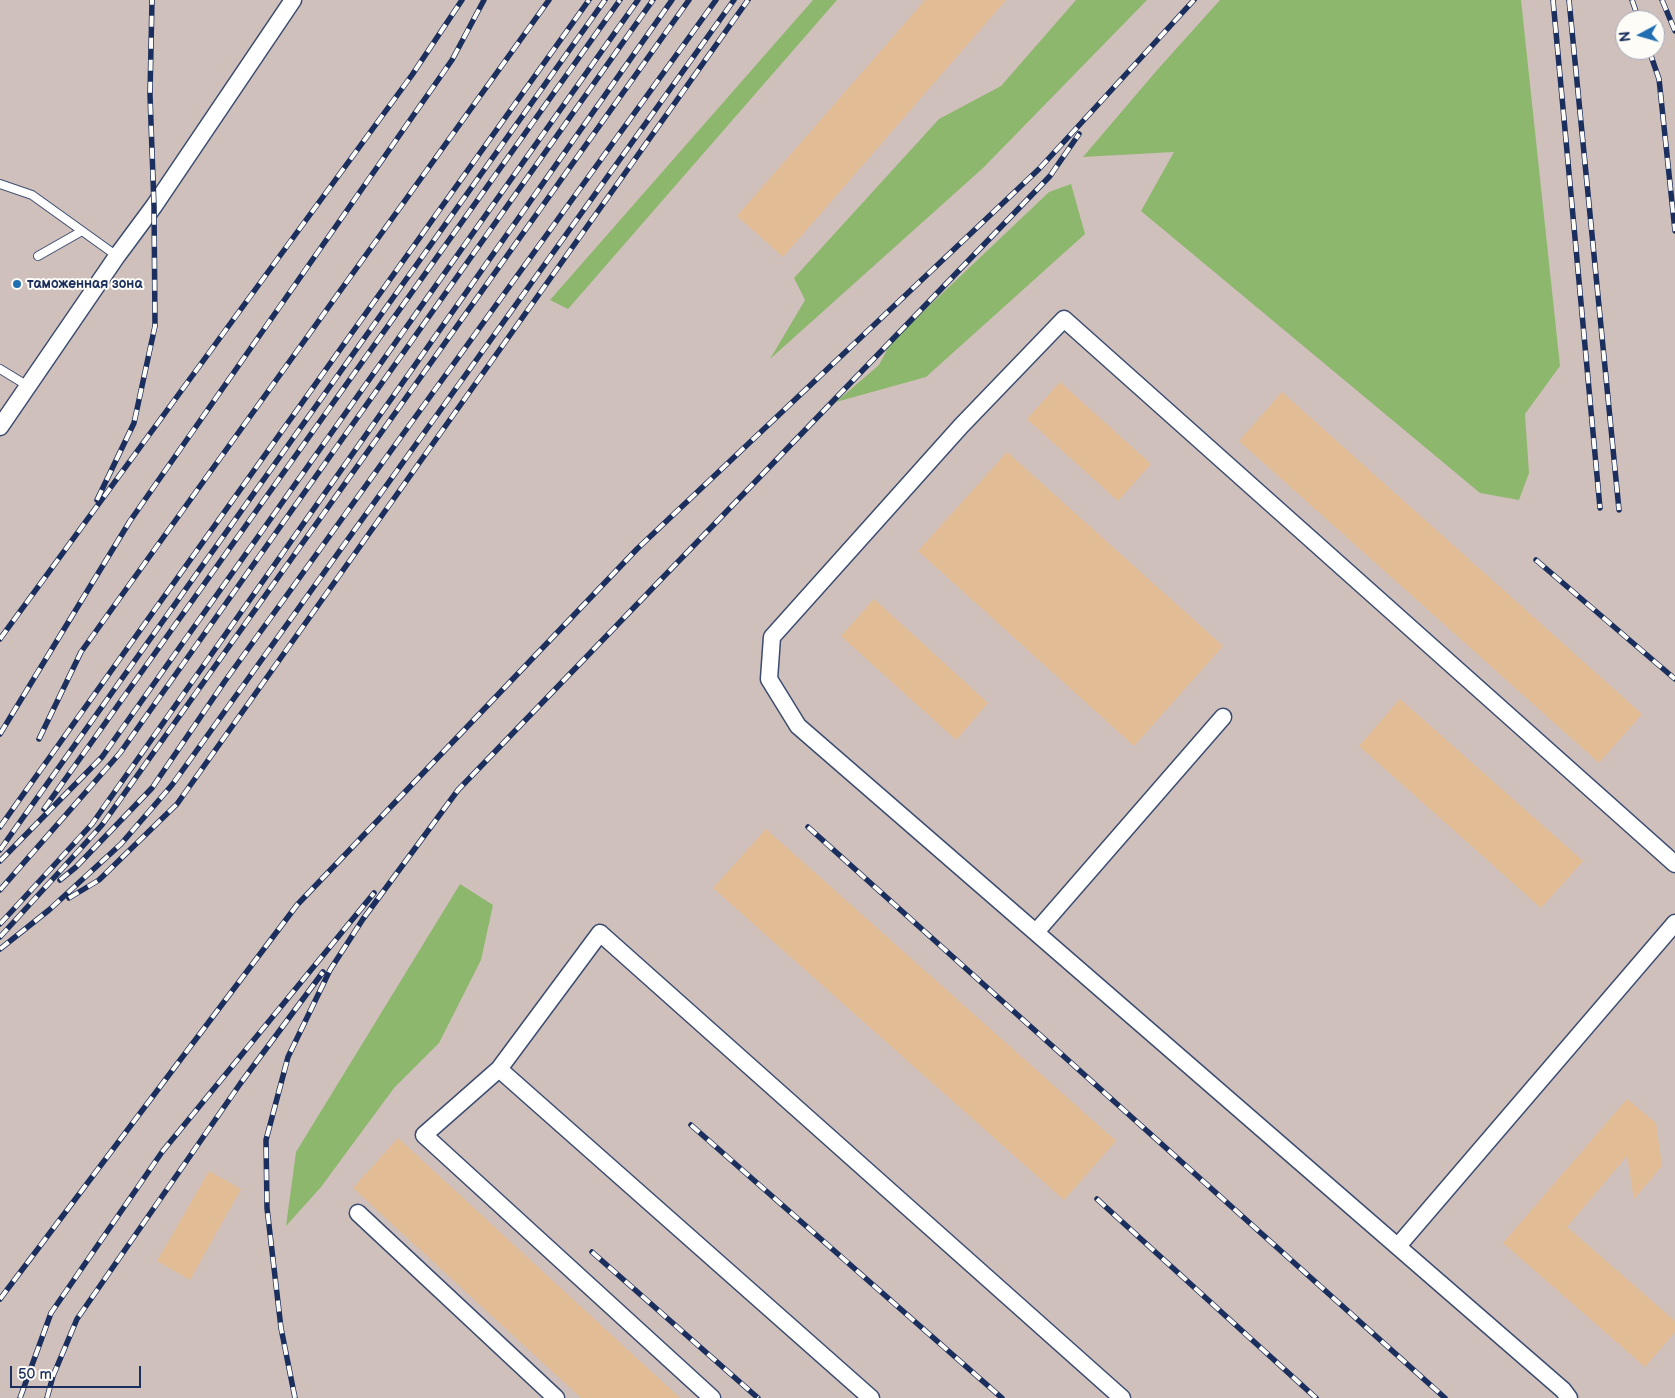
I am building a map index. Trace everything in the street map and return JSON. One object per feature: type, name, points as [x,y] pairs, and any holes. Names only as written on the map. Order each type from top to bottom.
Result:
[{"type":"street","points":[[0,427],[117,256],[154,206],[293,0]]},
{"type":"street","points":[[1569,1398],[1563,1390],[1398,1246],[798,726],[769,679],[772,637],[961,426],[1064,319],[1675,864]]},
{"type":"street","points":[[1036,932],[1223,717]]},
{"type":"street","points":[[1398,1246],[1675,923]]},
{"type":"street","points":[[712,1398],[424,1135],[499,1069],[600,933],[1122,1398]]},
{"type":"street","points":[[499,1069],[871,1398]]},
{"type":"street","points":[[358,1213],[556,1398]]},
{"type":"lane","points":[[0,184],[32,196],[117,256]]},
{"type":"lane","points":[[38,256],[82,231]]},
{"type":"lane","points":[[0,369],[28,386]]},
{"type":"shaded area","points":[[0,0],[1675,0],[1675,1398],[0,1398]]},
{"type":"green space","points":[[813,0],[837,0],[568,309],[550,300]]},
{"type":"green space","points":[[1076,0],[1147,0],[983,168],[770,359],[805,300],[794,278],[939,119],[1001,86]]},
{"type":"green space","points":[[1220,0],[1521,0],[1560,366],[1525,414],[1529,473],[1519,500],[1480,493],[1141,211],[1174,152],[1083,157]]},
{"type":"green space","points":[[1071,184],[1085,234],[926,377],[836,402],[879,365],[891,342],[1049,192]]},
{"type":"green space","points":[[460,884],[493,905],[481,960],[439,1043],[394,1088],[321,1187],[286,1226],[296,1152]]},
{"type":"building","points":[[925,0],[1006,0],[783,257],[737,216]]},
{"type":"building","points":[[1060,382],[1151,464],[1118,501],[1027,419]]},
{"type":"building","points":[[1282,392],[1642,714],[1599,763],[1239,441]]},
{"type":"building","points":[[1007,452],[1223,646],[1134,746],[918,551]]},
{"type":"building","points":[[874,599],[988,703],[956,740],[841,636]]},
{"type":"building","points":[[1400,699],[1583,861],[1541,908],[1359,746]]},
{"type":"building","points":[[766,829],[1116,1141],[1064,1200],[713,888]]},
{"type":"building","points":[[1627,1099],[1656,1123],[1662,1166],[1634,1199],[1627,1156],[1567,1227],[1675,1321],[1675,1332],[1645,1367],[1503,1243]]},
{"type":"building","points":[[398,1138],[680,1398],[581,1398],[353,1188]]},
{"type":"building","points":[[209,1171],[241,1189],[190,1280],[157,1261]]},
{"type":"railway","points":[[97,500],[134,423],[155,326],[154,206],[150,95],[152,0]]},
{"type":"railway","points":[[0,639],[412,75],[462,0]]},
{"type":"railway","points":[[0,734],[130,521],[452,60],[484,0]]},
{"type":"railway","points":[[39,739],[81,652],[549,0]]},
{"type":"railway","points":[[0,827],[589,0]]},
{"type":"railway","points":[[0,850],[605,0]]},
{"type":"railway","points":[[44,809],[620,0]]},
{"type":"railway","points":[[0,861],[102,757],[638,0]]},
{"type":"railway","points":[[0,890],[120,753],[653,0]]},
{"type":"railway","points":[[0,924],[92,824],[672,0]]},
{"type":"railway","points":[[0,937],[102,825],[689,0]]},
{"type":"railway","points":[[60,880],[76,867],[152,788],[225,681],[716,0]]},
{"type":"railway","points":[[0,949],[49,910],[121,844],[172,785],[734,0]]},
{"type":"railway","points":[[69,898],[99,880],[177,804],[748,0]]},
{"type":"railway","points":[[0,1299],[297,905],[637,549],[1039,169],[1194,0]]},
{"type":"railway","points":[[1553,0],[1600,508]]},
{"type":"railway","points":[[1569,0],[1619,510]]},
{"type":"railway","points":[[1632,0],[1636,10]]},
{"type":"railway","points":[[1662,0],[1675,31]]},
{"type":"railway","points":[[1652,60],[1659,79],[1675,231]]},
{"type":"railway","points":[[295,1398],[281,1328],[267,1208],[266,1140],[288,1057],[330,970],[363,919],[458,790],[1050,176],[1079,134]]},
{"type":"railway","points":[[1536,560],[1675,679]]},
{"type":"railway","points":[[808,827],[1445,1398]]},
{"type":"railway","points":[[20,1398],[51,1313],[162,1152],[374,893]]},
{"type":"railway","points":[[47,1398],[53,1376],[77,1319],[240,1084],[323,972]]},
{"type":"railway","points":[[691,1125],[1002,1398]]},
{"type":"railway","points":[[1097,1199],[1316,1398]]},
{"type":"railway","points":[[592,1252],[758,1398]]},
{"type":"place","name":"таможенная зона","points":[[17,284]]}]
